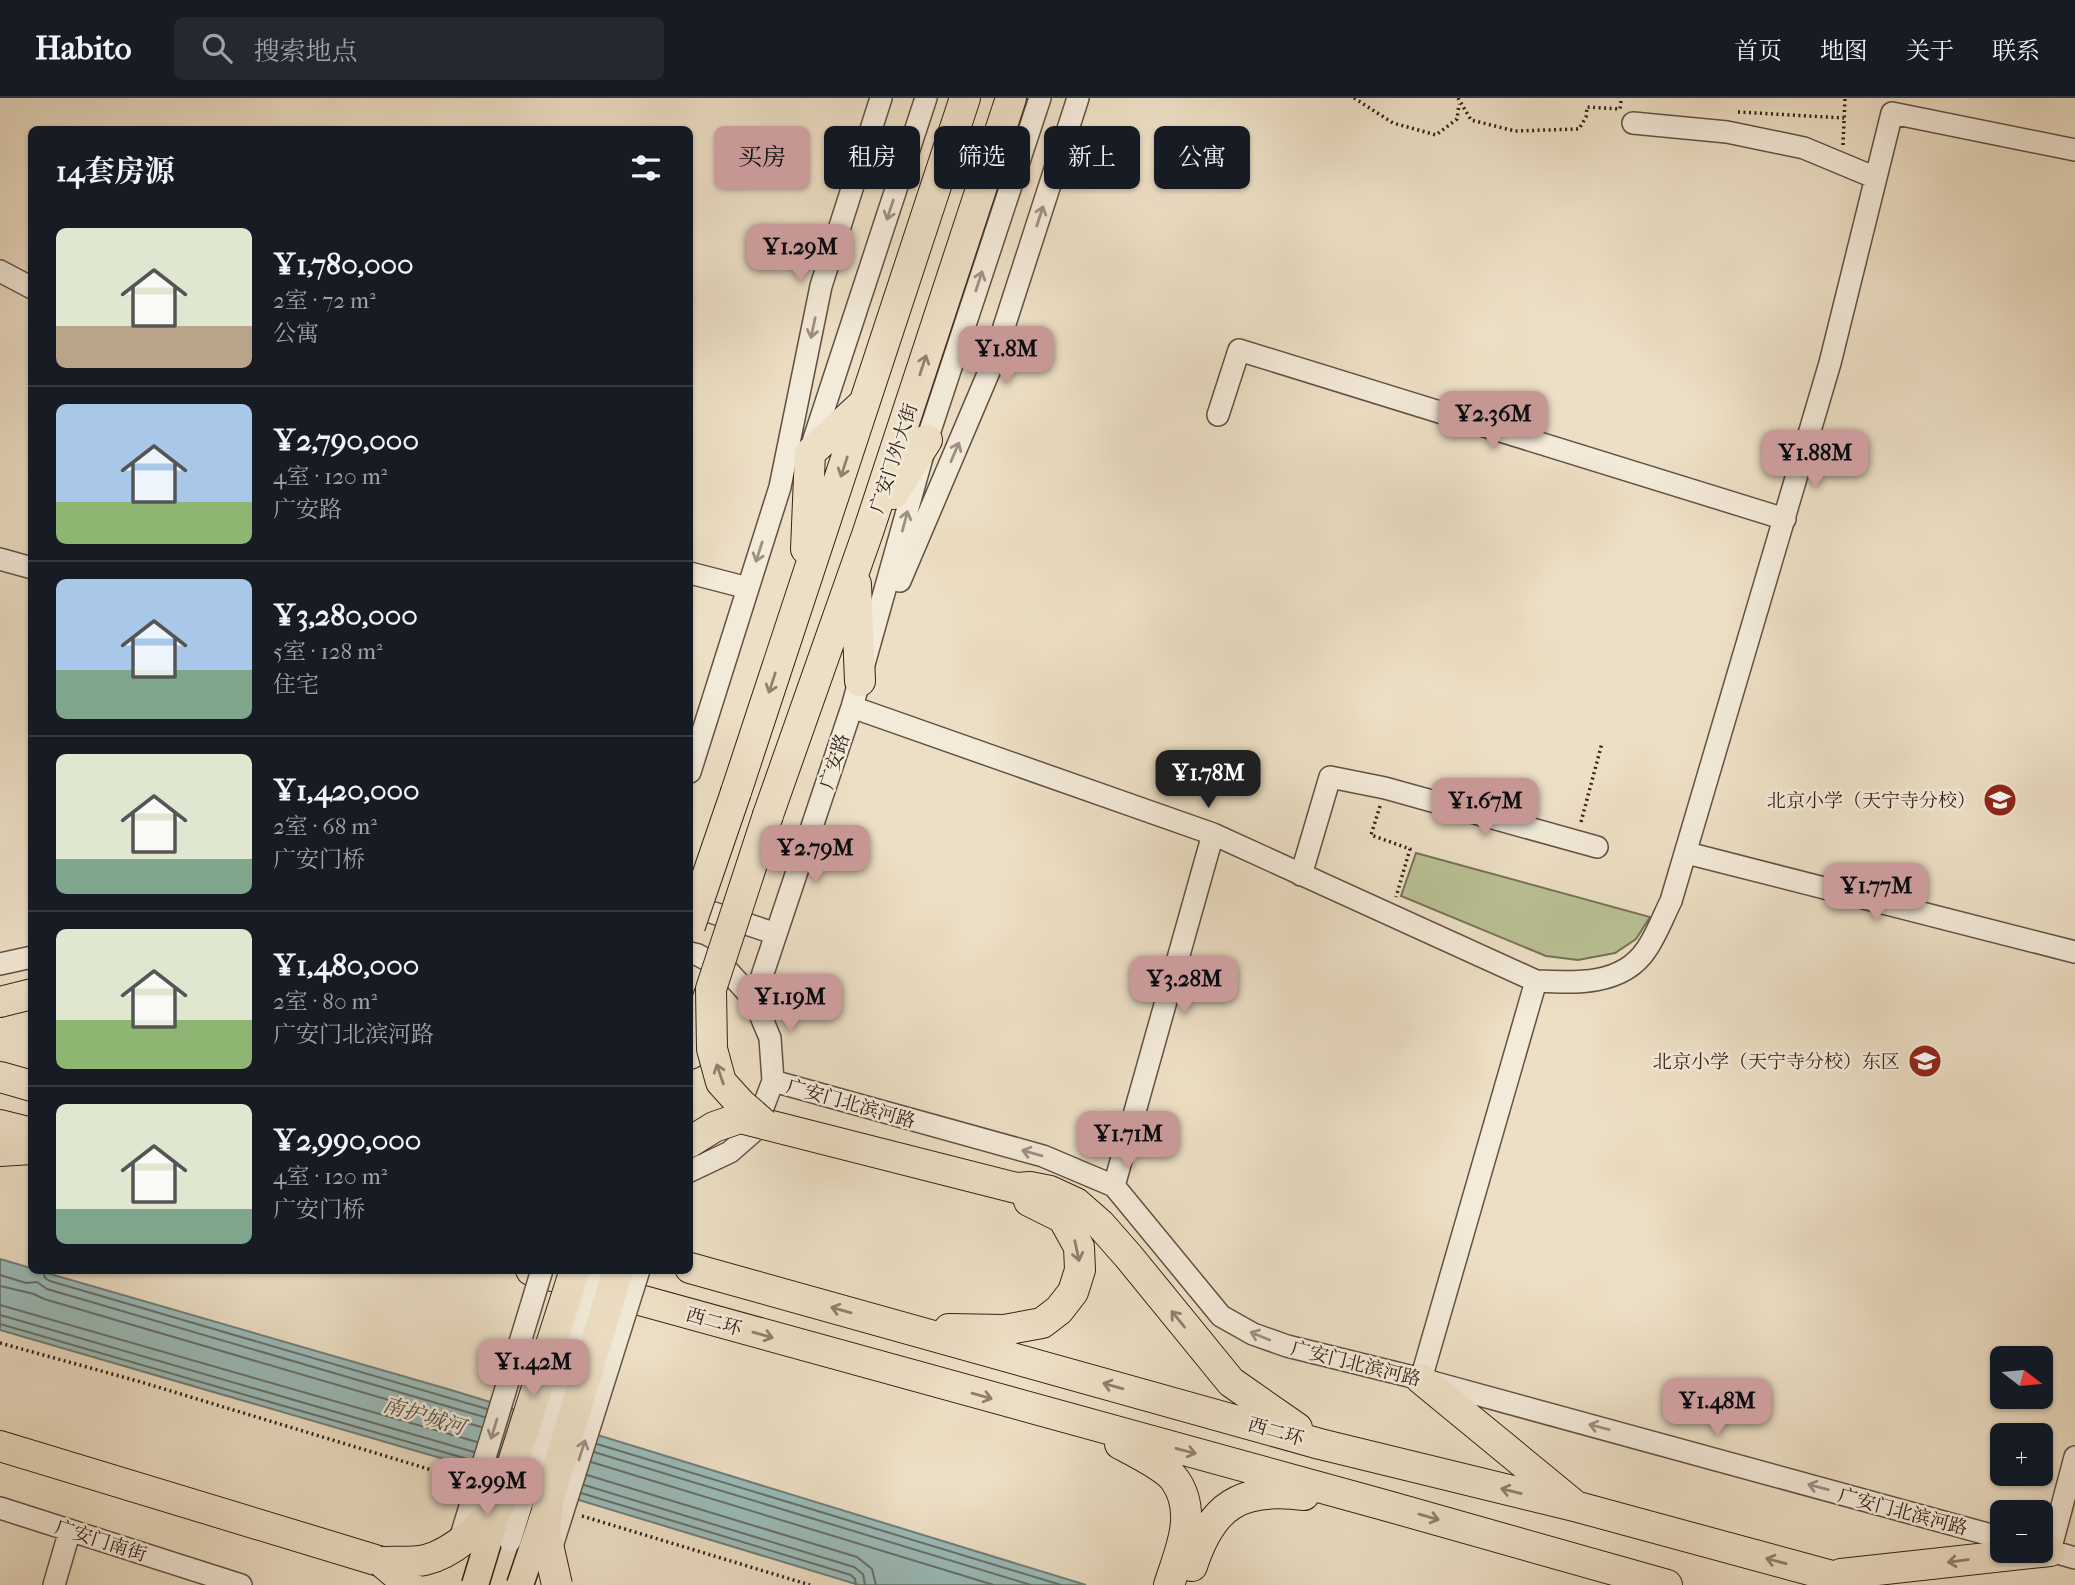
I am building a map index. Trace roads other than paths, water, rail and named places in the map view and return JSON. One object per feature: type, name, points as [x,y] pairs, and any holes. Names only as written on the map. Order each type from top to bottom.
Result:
[{"type":"highway","points":[[693,917],[965,98]]},
{"type":"highway","name":"广安门外大街","points":[[693,1045],[768,816],[868,533],[1011,98]]},
{"type":"highway","points":[[805,583],[810,453],[865,402]]},
{"type":"highway","points":[[868,533],[927,440]]},
{"type":"highway","points":[[855,569],[856,694]]},
{"type":"highway","points":[[711,989],[712,1049],[721,1082],[764,1124]]},
{"type":"highway","points":[[0,1002],[28,995]]},
{"type":"highway","points":[[0,1077],[28,1085]]},
{"type":"highway","points":[[693,1140],[714,1127],[740,1118],[1016,1188],[1030,1187],[1050,1191],[1076,1203],[1100,1224],[1129,1257],[1231,1382],[1320,1444]]},
{"type":"highway","points":[[0,1125],[28,1132]]},
{"type":"highway","points":[[0,1151],[28,1149]]},
{"type":"highway","points":[[907,1329],[1004,1330],[1042,1323],[1059,1310],[1073,1292],[1080,1270],[1079,1247],[1063,1218],[1031,1203],[1016,1188]]},
{"type":"highway","name":"西二环","points":[[693,1269],[1320,1444],[1578,1507],[1866,1585]]},
{"type":"highway","name":"西二环","points":[[545,1274],[1667,1585]]},
{"type":"highway","points":[[382,1574],[425,1560],[454,1546],[478,1530],[499,1506],[574,1274]]},
{"type":"highway","points":[[552,1574],[545,1531],[548,1501],[617,1274]]},
{"type":"highway","points":[[1421,1379],[1578,1507]]},
{"type":"highway","points":[[1026,1408],[1097,1432],[1141,1455],[1174,1478],[1186,1503],[1186,1532],[1179,1580]]},
{"type":"highway","points":[[0,1446],[118,1482],[409,1585]]},
{"type":"highway","points":[[1179,1580],[1210,1524],[1224,1510],[1254,1494],[1290,1493],[1384,1505]]},
{"type":"highway","points":[[1831,1576],[2055,1552]]},
{"type":"main road","points":[[520,1585],[548,1501]]},
{"type":"main road","points":[[475,1585],[499,1506]]},
{"type":"street","points":[[693,755],[780,487],[821,286],[881,98]]},
{"type":"street","points":[[780,487],[810,453],[926,98]]},
{"type":"street","name":"广安门外大街","points":[[856,694],[927,440],[1040,98]]},
{"type":"street","points":[[870,650],[991,367],[1078,98]]},
{"type":"street","points":[[856,694],[1213,834],[1536,981],[1581,984],[1622,973],[1645,952],[1671,901],[1687,853],[1830,363],[1892,113],[2075,150]]},
{"type":"street","points":[[1633,123],[1727,132],[1804,148],[1876,178]]},
{"type":"street","points":[[0,271],[28,286]]},
{"type":"street","points":[[1217,415],[1239,350],[1784,519]]},
{"type":"street","points":[[0,559],[28,567]]},
{"type":"street","points":[[693,574],[748,588]]},
{"type":"street","name":"广安路","points":[[754,1000],[856,694]]},
{"type":"street","points":[[1301,874],[1330,777],[1385,788],[1597,847]]},
{"type":"street","points":[[1114,1186],[1213,834]]},
{"type":"street","points":[[1687,853],[2075,952]]},
{"type":"street","points":[[693,906],[776,934]]},
{"type":"street","points":[[693,953],[728,971],[754,1000],[770,1038],[773,1081],[754,1131],[730,1152],[693,1170]]},
{"type":"street","points":[[0,964],[28,958]]},
{"type":"street","points":[[1421,1379],[1536,981]]},
{"type":"street","name":"广安门北滨河路","points":[[773,1081],[1043,1156],[1114,1186],[1221,1316],[1253,1334],[1287,1346],[1421,1379],[1990,1535]]},
{"type":"street","points":[[461,1536],[541,1274]]},
{"type":"street","points":[[510,1541],[595,1274]]},
{"type":"street","points":[[552,1574],[638,1274]]},
{"type":"street","points":[[2055,1552],[2075,1457]]},
{"type":"street","name":"广安门南街","points":[[0,1507],[241,1585]]},
{"type":"street","points":[[54,1585],[69,1530]]},
{"type":"street","points":[[382,1574],[386,1579],[418,1551],[461,1536],[510,1541],[567,1585]]},
{"type":"water","name":"南护城河","points":[[0,1259],[28,1267],[28,1274],[50,1274],[451,1390],[1086,1585],[859,1585],[444,1459],[0,1330]]},
{"type":"place","name":"北京小学（天宁寺分校）","points":[[2000,800]]},
{"type":"place","name":"北京小学（天宁寺分校）东区","points":[[1925,1061]]}]
